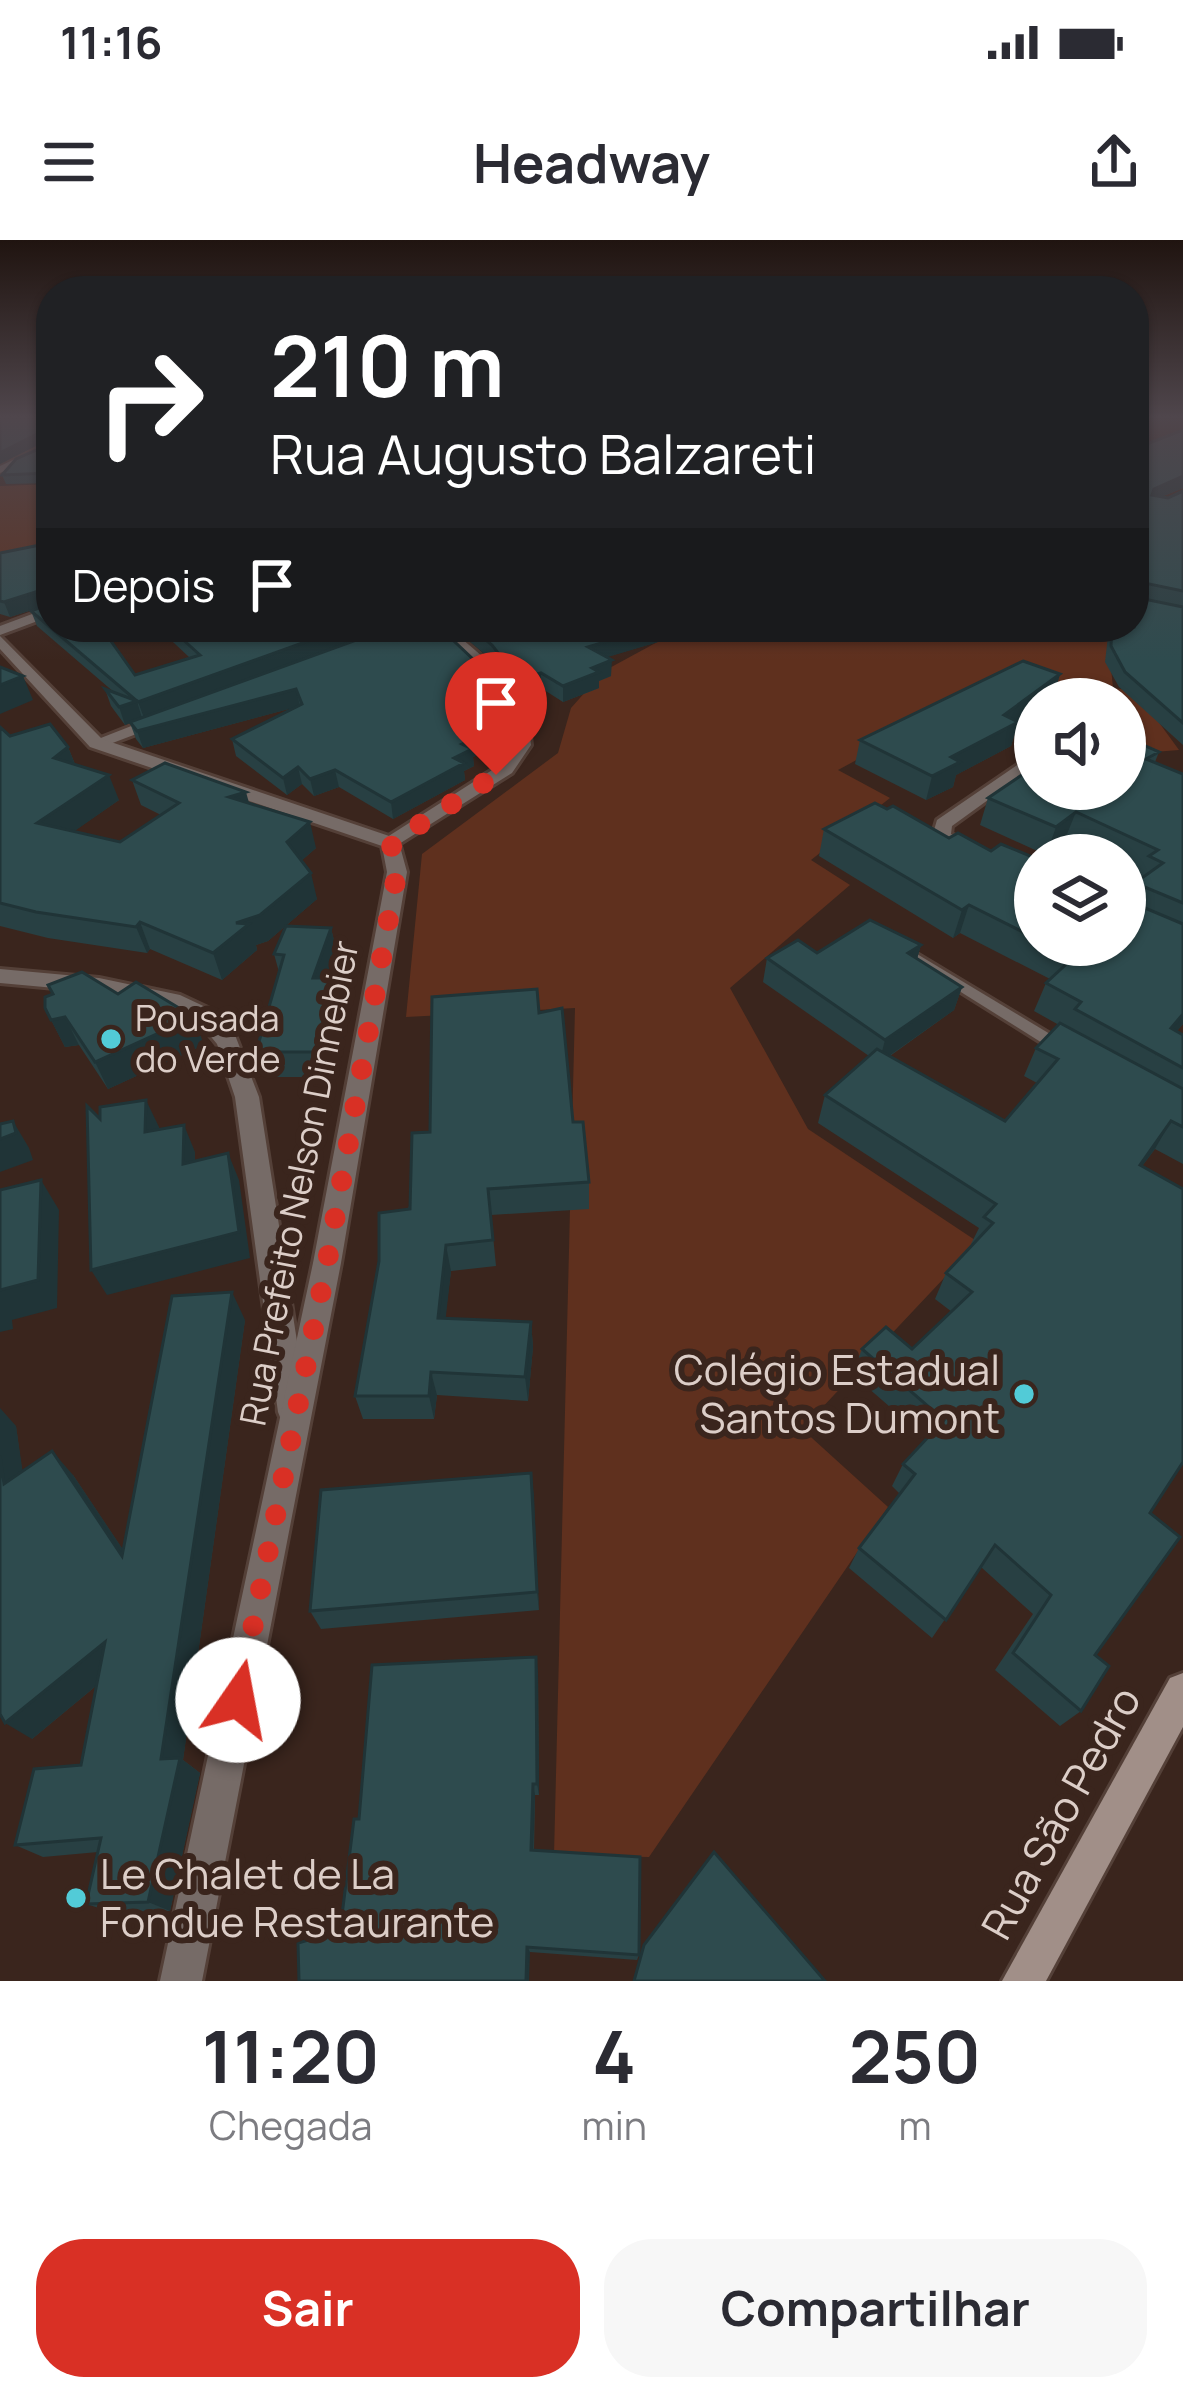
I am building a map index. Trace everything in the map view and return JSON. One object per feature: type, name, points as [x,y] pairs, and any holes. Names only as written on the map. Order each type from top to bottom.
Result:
[{"type":"main road","name":"Rua São Pedro","points":[[1023,1981],[1183,1691]]},
{"type":"street","points":[[36,618],[0,635],[96,743],[391,843],[506,769],[523,745],[521,720],[507,692],[454,642]]},
{"type":"street","points":[[96,743],[182,712]]},
{"type":"street","points":[[980,855],[941,837],[943,824],[1014,773]]},
{"type":"street","name":"Rua Prefeito Nelson Dinnebier","points":[[181,1981],[295,1420],[397,872],[391,843]]},
{"type":"street","points":[[0,976],[99,985],[172,1000],[206,1016],[227,1040],[247,1097],[295,1420]]},
{"type":"lane","points":[[882,940],[918,955],[1081,1059]]},
{"type":"shaded area","points":[[0,499],[36,499],[36,563],[0,568]]},
{"type":"shaded area","points":[[657,642],[1108,642],[1112,678],[1008,678],[838,770],[890,798],[811,860],[850,885],[730,988],[808,1129],[978,1242],[802,1429],[888,1507],[649,1857],[554,1855],[575,1008],[406,1017],[422,854],[558,753],[571,708],[604,671]]},
{"type":"shaded area","points":[[1146,705],[1179,750],[1154,752],[1146,748]]},
{"type":"building","points":[[1149,499],[1183,499],[1183,591],[1149,584]]},
{"type":"building","points":[[36,546],[36,592],[0,601],[0,553]]},
{"type":"building","points":[[1149,600],[1183,607],[1183,723],[1146,690],[1146,678],[1132,678],[1111,642],[1149,642]]},
{"type":"building","points":[[67,642],[112,642],[135,675],[200,655],[186,642],[305,642],[138,702]]},
{"type":"building","points":[[351,642],[455,642],[495,680],[498,686],[481,692],[503,706],[490,711],[509,724],[462,744],[472,749],[454,758],[464,763],[391,802],[335,770],[310,779],[298,767],[283,778],[232,739],[302,704],[296,689],[137,731],[130,722]]},
{"type":"building","points":[[488,642],[605,642],[588,647],[612,660],[592,668],[599,672],[563,686],[541,673],[519,680]]},
{"type":"building","points":[[1023,661],[1060,674],[1014,678],[1014,708],[1004,715],[1014,724],[951,757],[960,762],[932,776],[860,740]]},
{"type":"building","points":[[0,667],[23,676],[0,685]]},
{"type":"building","points":[[105,689],[137,701],[119,707]]},
{"type":"building","points":[[50,724],[68,747],[54,758],[109,775],[37,823],[120,842],[179,803],[132,780],[165,763],[246,792],[229,797],[310,822],[287,842],[311,873],[260,915],[236,923],[249,924],[213,953],[140,922],[136,927],[0,903],[0,727],[10,736]]},
{"type":"building","points":[[1146,759],[1183,774],[1183,903],[1146,888],[1146,875],[1163,863],[1149,856],[1158,850],[1146,844],[1146,834],[1123,834],[1076,812],[1056,827],[1016,810],[1146,810]]},
{"type":"building","points":[[1014,780],[1014,809],[988,798]]},
{"type":"building","points":[[875,803],[887,809],[893,806],[949,838],[958,833],[991,851],[1001,844],[1014,849],[1014,928],[969,905],[962,910],[824,829]]},
{"type":"building","points":[[1146,908],[1183,924],[1183,1014],[1171,1028],[1183,1035],[1183,1068],[1075,1009],[1081,1002],[1046,983],[1064,966],[1146,966]]},
{"type":"building","points":[[870,920],[921,945],[908,953],[962,987],[885,1040],[767,958],[798,940],[817,953]]},
{"type":"building","points":[[286,926],[331,928],[313,978],[344,978],[328,1052],[256,1052],[284,955],[274,954]]},
{"type":"building","points":[[82,972],[118,994],[136,982],[194,1017],[95,1062],[65,1017],[51,1020],[45,1008],[45,997],[53,994],[48,985]]},
{"type":"building","points":[[537,989],[539,1013],[562,1008],[573,1122],[583,1122],[589,1182],[488,1189],[493,1240],[446,1245],[438,1318],[531,1322],[525,1377],[431,1372],[429,1396],[355,1396],[379,1261],[379,1213],[410,1209],[412,1133],[430,1132],[432,997]]},
{"type":"building","name":"Colégio Estadual Santos Dumont","points":[[1060,1023],[1183,1089],[1183,1127],[1171,1121],[1140,1165],[1183,1189],[1183,1462],[1150,1513],[1180,1537],[1095,1655],[1109,1666],[1081,1711],[1013,1653],[1051,1595],[995,1545],[946,1620],[859,1548],[915,1474],[903,1464],[944,1420],[862,1349],[886,1327],[912,1349],[972,1292],[946,1273],[993,1223],[984,1217],[996,1204],[825,1095],[877,1049],[1005,1121],[1058,1059],[1036,1048]]},
{"type":"building","points":[[146,1100],[145,1132],[184,1125],[183,1164],[228,1153],[239,1232],[91,1270],[87,1106],[100,1119],[100,1107]]},
{"type":"building","points":[[13,1121],[16,1133],[0,1139],[0,1124]]},
{"type":"building","points":[[41,1180],[38,1280],[0,1290],[0,1190]]},
{"type":"building","points":[[232,1292],[161,1759],[180,1758],[148,1902],[86,1904],[101,1838],[15,1845],[34,1769],[81,1765],[105,1642],[5,1723],[0,1714],[0,1456],[4,1484],[52,1451],[122,1556],[172,1296]]},
{"type":"building","points":[[531,1473],[537,1592],[310,1611],[321,1490]]},
{"type":"building","points":[[536,1657],[537,1784],[533,1784],[531,1850],[640,1857],[639,1955],[527,1947],[526,1981],[299,1981],[298,1943],[340,1931],[354,1819],[359,1819],[372,1665]]},
{"type":"building","points":[[714,1852],[825,1981],[634,1981],[644,1945]]},
{"type":"place","name":"Pousada do Verde","points":[[111,1039]]},
{"type":"place","name":"Colégio Estadual Santos Dumont","points":[[1024,1394]]},
{"type":"place","name":"Le Chalet de La Fondue Restaurante","points":[[76,1898]]},
{"type":"route","points":[[238,1700],[327,1263],[397,872],[391,843],[496,775]]}]
